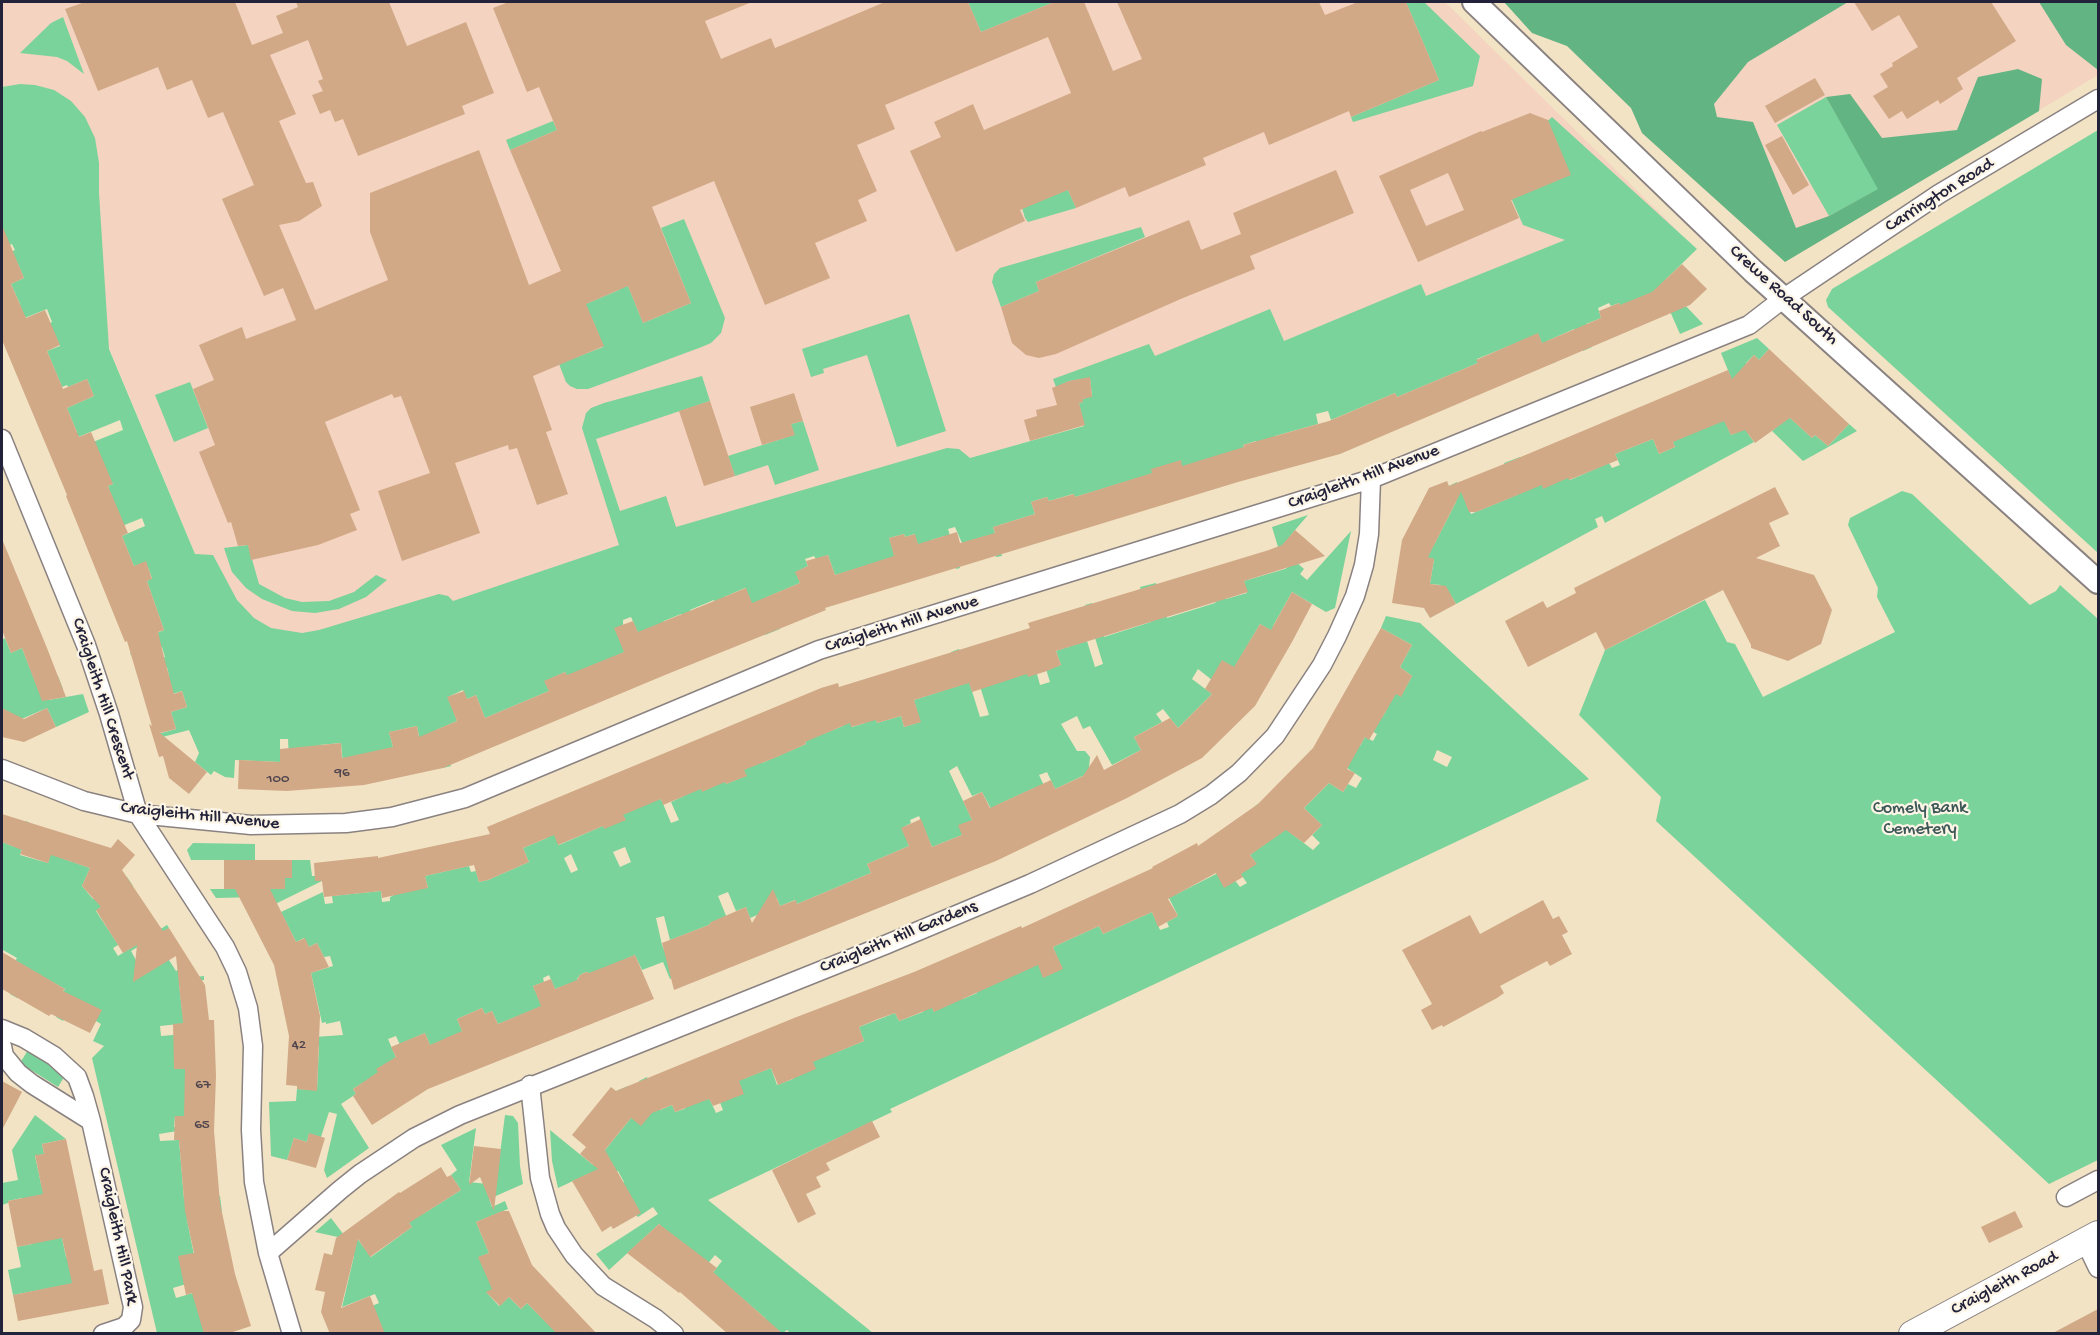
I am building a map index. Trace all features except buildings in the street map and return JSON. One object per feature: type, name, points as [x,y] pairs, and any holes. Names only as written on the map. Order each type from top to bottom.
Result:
[{"type":"main road","name":"Craigleith Road","points":[[1912,1334],[2092,1238]]},
{"type":"street","name":"Crewe Road South","points":[[1474,2],[1784,298],[2098,582]]},
{"type":"street","name":"Carrington Road","points":[[1784,298],[1940,194],[2098,99]]},
{"type":"street","name":"Craigleith Hill Avenue","points":[[2,769],[84,801],[138,814],[251,825],[295,826],[346,823],[392,817],[435,807],[465,798],[835,644],[1371,479],[1749,325],[1784,298]]},
{"type":"street","name":"Craigleith Hill Crescent","points":[[2,439],[86,645],[138,814],[225,947],[237,972],[244,995],[253,1046],[252,1161],[259,1215],[292,1334]]},
{"type":"street","name":"Craigleith Hill Gardens","points":[[268,1253],[340,1190],[399,1148],[460,1114],[885,945],[1030,884],[1180,814],[1226,784],[1253,760],[1284,723],[1322,665],[1348,615],[1360,581],[1367,548],[1371,479]]},
{"type":"street","name":"Craigleith Hill Park","points":[[2,1029],[41,1047],[77,1077],[91,1121],[133,1307],[131,1320],[124,1327],[103,1334]]},
{"type":"street","points":[[2,1046],[4,1056],[18,1073],[91,1121]]},
{"type":"street","points":[[530,1085],[540,1178],[556,1228],[574,1256],[603,1286],[656,1319],[674,1334]]},
{"type":"street","points":[[2066,1197],[2098,1180]]},
{"type":"street","points":[[2092,1238],[2098,1268]]},
{"type":"shaded area","points":[[2,2],[1445,2],[1676,229],[1092,423],[243,668],[48,202],[2,127]]},
{"type":"shaded area","points":[[1504,2],[2098,2],[2098,75],[1785,262],[1642,133],[1631,108],[1567,46],[1532,33]]},
{"type":"green space","points":[[968,2],[1054,2],[981,32]]},
{"type":"green space","points":[[1406,2],[1424,2],[1480,56],[1473,86],[1353,122],[1351,117],[1439,80]]},
{"type":"green space","points":[[1504,2],[1848,2],[1748,62],[1714,104],[1717,117],[1753,122],[1796,228],[1829,216],[1878,189],[1826,97],[1850,94],[1882,138],[1957,130],[1978,77],[2018,69],[2042,79],[2039,111],[1785,262],[1642,133],[1631,108],[1567,46],[1532,33]]},
{"type":"green space","points":[[2039,2],[2098,2],[2098,70],[2066,45]]},
{"type":"green space","points":[[63,17],[84,74],[67,61],[57,57],[20,53],[51,23]]},
{"type":"green space","points":[[20,84],[54,90],[71,101],[85,117],[95,138],[99,163],[109,349],[195,554],[213,555],[237,600],[254,618],[271,628],[302,633],[439,594],[448,596],[453,601],[619,545],[582,428],[586,413],[591,408],[604,403],[702,376],[710,401],[596,439],[620,511],[666,496],[676,527],[947,448],[959,449],[970,458],[1084,426],[1079,403],[1092,396],[1090,378],[1069,381],[1056,387],[1053,379],[1149,344],[1155,356],[1270,309],[1284,341],[1421,284],[1426,296],[1565,240],[1523,225],[1497,166],[1552,117],[1697,249],[1663,282],[1703,324],[1680,334],[1662,293],[1622,309],[1619,303],[1611,306],[1609,303],[1598,308],[1601,318],[1586,324],[1586,333],[1592,347],[1583,351],[1574,329],[1547,341],[1556,362],[1551,364],[1538,334],[1477,359],[1478,363],[1397,397],[1395,393],[1331,420],[1328,411],[1316,414],[1318,424],[1275,436],[1279,453],[1262,458],[1256,441],[1243,445],[1247,457],[1185,476],[1180,460],[1156,484],[1141,477],[1075,497],[1073,494],[1049,501],[1047,497],[1031,502],[1035,514],[993,527],[1002,556],[996,557],[989,535],[962,543],[955,527],[948,529],[960,568],[956,569],[945,536],[931,540],[934,551],[911,558],[915,534],[889,538],[895,557],[835,575],[828,555],[816,559],[814,556],[805,559],[808,566],[796,572],[800,583],[767,597],[780,629],[765,635],[745,588],[724,597],[729,609],[720,613],[714,600],[690,610],[694,621],[686,624],[681,614],[664,621],[644,646],[631,617],[623,620],[624,652],[570,683],[565,672],[545,681],[549,691],[485,718],[476,695],[467,699],[463,690],[448,697],[457,721],[436,730],[451,766],[443,768],[439,751],[420,741],[417,726],[389,732],[393,747],[344,774],[341,743],[319,745],[290,780],[288,739],[280,739],[280,762],[235,760],[234,778],[225,777],[214,771],[211,775],[195,762],[199,753],[189,730],[155,739],[154,735],[176,729],[171,712],[187,707],[182,691],[166,696],[169,676],[167,667],[158,669],[156,660],[165,657],[162,647],[131,655],[130,653],[140,649],[137,641],[164,630],[147,581],[152,578],[146,562],[134,566],[122,536],[145,526],[142,518],[112,530],[112,497],[108,486],[113,484],[83,446],[123,430],[120,420],[51,448],[49,444],[77,432],[67,408],[94,396],[87,379],[68,387],[67,385],[62,387],[47,351],[60,346],[57,339],[39,328],[52,322],[47,309],[22,319],[20,304],[11,284],[24,278],[15,257],[2,263],[2,256],[15,250],[12,244],[2,248],[2,87]]},
{"type":"green space","points":[[1826,97],[1879,189],[1829,216],[1777,125]]},
{"type":"green space","points":[[553,121],[557,130],[510,150],[506,140]]},
{"type":"green space","points":[[2098,130],[2098,553],[1828,307],[1826,300],[1832,289]]},
{"type":"green space","points":[[1012,174],[1068,190],[1076,208],[1028,222]]},
{"type":"green space","points":[[684,219],[725,318],[721,333],[711,343],[588,389],[577,389],[570,386],[559,364],[603,347],[593,320],[543,322],[619,290],[597,238],[607,234],[643,323],[691,303],[661,228]]},
{"type":"green space","points":[[1141,227],[1145,237],[1036,282],[1039,291],[1001,307],[992,282],[994,274],[1000,268]]},
{"type":"green space","points":[[909,314],[946,431],[897,447],[867,355],[823,369],[824,373],[811,377],[802,349]]},
{"type":"green space","points":[[1757,338],[1769,349],[1759,360],[1754,355],[1746,363],[1751,368],[1748,434],[1754,442],[1605,523],[1602,516],[1595,519],[1598,527],[1456,604],[1452,597],[1425,611],[1428,596],[1441,585],[1430,584],[1434,559],[1422,557],[1435,543],[1456,502],[1449,486],[1457,482],[1471,514],[1517,495],[1504,463],[1520,457],[1532,485],[1540,482],[1544,488],[1566,471],[1570,480],[1609,463],[1612,468],[1620,465],[1615,454],[1653,439],[1659,454],[1675,447],[1661,414],[1720,411],[1731,435],[1740,431],[1734,385],[1721,353]]},
{"type":"green space","points":[[190,382],[208,428],[174,442],[155,395]]},
{"type":"green space","points":[[1789,417],[1812,438],[1815,435],[1828,446],[1849,424],[1857,431],[1803,461],[1772,431]]},
{"type":"green space","points":[[803,421],[819,470],[775,485],[768,465],[735,476],[728,456],[794,435],[791,424]]},
{"type":"green space","name":"Comely Bank Cemetery","points":[[1902,491],[1912,494],[2030,605],[2056,591],[2060,585],[2098,619],[2098,1160],[2049,1184],[1656,821],[1661,797],[1579,715],[1605,650],[1705,600],[1727,642],[1735,644],[1763,697],[1895,632],[1877,597],[1878,588],[1848,525],[1850,518]]},
{"type":"green space","points":[[1308,515],[1290,536],[1281,557],[1272,527]]},
{"type":"green space","points":[[1351,531],[1335,608],[1326,612],[1292,592],[1273,626],[1291,642],[1260,624],[1222,688],[1198,669],[1192,679],[1212,694],[1178,728],[1163,709],[1156,714],[1162,722],[1134,737],[1141,750],[1112,765],[1090,726],[1083,729],[1077,716],[1061,724],[1077,751],[1085,751],[1090,757],[1091,772],[1055,789],[1047,772],[1039,775],[1057,813],[1039,798],[1034,788],[997,805],[996,818],[982,792],[972,796],[957,766],[949,771],[972,820],[962,835],[932,847],[919,816],[910,820],[911,823],[902,828],[909,846],[867,864],[871,873],[797,904],[795,900],[780,906],[777,898],[771,897],[767,911],[750,918],[746,907],[736,911],[728,892],[718,896],[742,955],[711,922],[709,925],[670,940],[664,916],[656,918],[662,945],[675,977],[670,979],[663,962],[642,970],[635,955],[591,974],[586,972],[580,975],[577,979],[582,990],[572,994],[568,984],[555,989],[549,975],[543,978],[544,982],[533,986],[539,1000],[552,1002],[498,1024],[492,1011],[485,1014],[482,1008],[457,1019],[466,1040],[430,1045],[425,1033],[404,1042],[409,1065],[396,1036],[388,1039],[410,1091],[382,1078],[362,1083],[353,1089],[356,1094],[341,1104],[369,1148],[327,1178],[324,1170],[337,1114],[329,1112],[321,1137],[309,1134],[307,1142],[294,1138],[287,1160],[271,1156],[269,1102],[296,1101],[297,1089],[317,1090],[319,1045],[300,1044],[300,1038],[343,1035],[340,1021],[322,1023],[311,973],[333,966],[330,956],[324,957],[317,943],[309,947],[304,938],[296,942],[281,912],[323,892],[325,904],[333,903],[332,896],[381,891],[382,902],[390,901],[390,897],[393,896],[391,884],[428,888],[425,876],[469,866],[471,872],[476,871],[479,882],[488,880],[529,862],[523,848],[547,838],[541,825],[549,821],[559,845],[605,825],[625,820],[619,805],[661,799],[671,823],[679,820],[671,802],[684,796],[696,778],[702,791],[712,751],[726,784],[746,776],[740,760],[758,753],[762,763],[806,744],[803,735],[823,734],[843,726],[841,719],[848,718],[852,727],[865,723],[874,713],[877,723],[901,716],[904,727],[920,722],[914,700],[961,685],[951,652],[959,649],[980,717],[989,715],[978,680],[1014,669],[1037,674],[1040,685],[1050,682],[1042,656],[1049,669],[1061,665],[1056,651],[1087,641],[1095,667],[1103,664],[1085,605],[1092,603],[1104,637],[1151,622],[1140,587],[1156,583],[1167,618],[1215,603],[1223,592],[1226,599],[1247,593],[1244,581],[1285,569],[1296,562],[1304,569],[1300,574],[1307,580]],"holes":[[[625,847],[631,862],[620,867],[613,852]],[[571,854],[578,870],[571,873],[564,858]]]},
{"type":"green space","points":[[248,545],[259,584],[285,598],[302,602],[329,601],[354,592],[376,575],[387,580],[366,597],[339,609],[315,613],[292,611],[262,599],[246,588],[232,572],[224,548]]},
{"type":"green space","points":[[1386,616],[1420,623],[1589,779],[890,1109],[892,1112],[708,1200],[873,1333],[791,1334],[787,1330],[783,1333],[751,1333],[765,1318],[727,1285],[711,1275],[722,1261],[715,1255],[701,1272],[659,1224],[609,1270],[596,1254],[658,1214],[653,1207],[638,1217],[612,1190],[624,1182],[618,1171],[594,1185],[588,1174],[558,1188],[552,1161],[550,1130],[593,1165],[631,1118],[616,1091],[628,1086],[634,1101],[645,1097],[639,1081],[647,1077],[660,1110],[672,1105],[675,1112],[684,1109],[706,1091],[716,1113],[723,1110],[715,1090],[771,1068],[777,1085],[793,1079],[785,1060],[837,1052],[864,1041],[859,1027],[895,1013],[899,1021],[923,1012],[930,1002],[934,1012],[959,990],[963,999],[977,993],[974,983],[1035,958],[1062,969],[1053,947],[1099,926],[1103,934],[1152,912],[1160,930],[1169,927],[1167,922],[1178,916],[1169,898],[1226,869],[1240,887],[1247,883],[1235,866],[1256,863],[1250,855],[1276,836],[1255,806],[1261,802],[1284,828],[1313,850],[1320,843],[1312,835],[1322,825],[1304,808],[1329,783],[1343,792],[1348,784],[1356,788],[1362,778],[1344,766],[1355,743],[1360,746],[1365,737],[1373,741],[1377,734],[1370,730],[1369,708],[1383,716],[1386,711],[1378,707],[1393,692],[1401,696],[1412,676],[1400,667],[1412,645],[1381,628]],"holes":[[[1437,750],[1452,757],[1447,767],[1433,760]]]},
{"type":"green space","points":[[5,638],[11,653],[22,648],[36,684],[58,676],[63,689],[48,691],[49,700],[83,694],[89,712],[56,727],[47,708],[10,724],[2,720],[4,710],[2,708],[2,640]]},
{"type":"green space","points":[[26,821],[30,823],[20,855],[48,863],[53,846],[64,859],[90,868],[82,886],[93,899],[127,877],[133,886],[96,911],[117,943],[130,938],[113,948],[118,956],[167,925],[169,928],[131,951],[137,962],[169,960],[176,971],[190,962],[196,977],[204,976],[204,980],[179,983],[182,1011],[189,1023],[160,1026],[161,1036],[185,1034],[174,1051],[174,1069],[196,1068],[184,1116],[175,1116],[174,1127],[184,1128],[184,1130],[159,1134],[160,1141],[179,1140],[184,1199],[220,1196],[222,1212],[187,1220],[199,1280],[173,1288],[176,1298],[203,1290],[216,1333],[157,1333],[92,1058],[104,1046],[93,1041],[101,1024],[75,997],[63,1021],[56,1017],[69,995],[63,992],[65,989],[33,971],[17,998],[10,994],[23,971],[13,965],[17,958],[3,950],[2,952],[2,842],[15,847]]},
{"type":"green space","points":[[193,843],[255,844],[255,860],[191,860],[187,850]]},
{"type":"green space","points":[[292,860],[310,860],[312,876],[315,876],[316,881],[322,881],[265,909],[258,897],[216,898],[210,889],[285,889],[285,868]]},
{"type":"green space","points":[[28,1050],[66,1074],[58,1087],[20,1063]]},
{"type":"green space","points":[[35,1115],[66,1139],[42,1144],[44,1154],[35,1156],[41,1184],[62,1238],[66,1257],[86,1281],[13,1295],[8,1270],[21,1267],[17,1247],[32,1244],[22,1198],[2,1205],[2,1183],[18,1180],[12,1150]]},
{"type":"green space","points":[[505,1115],[513,1116],[518,1123],[523,1184],[489,1199],[492,1207],[505,1201],[508,1209],[476,1222],[489,1253],[479,1257],[511,1277],[487,1293],[499,1306],[509,1297],[521,1309],[527,1303],[557,1333],[367,1333],[358,1312],[379,1303],[375,1294],[342,1307],[354,1256],[335,1251],[356,1237],[371,1257],[412,1227],[401,1212],[423,1214],[461,1190],[451,1175],[457,1170],[441,1145],[476,1128],[469,1182],[496,1185]]},
{"type":"green space","points":[[331,1218],[347,1239],[315,1232]]}]
